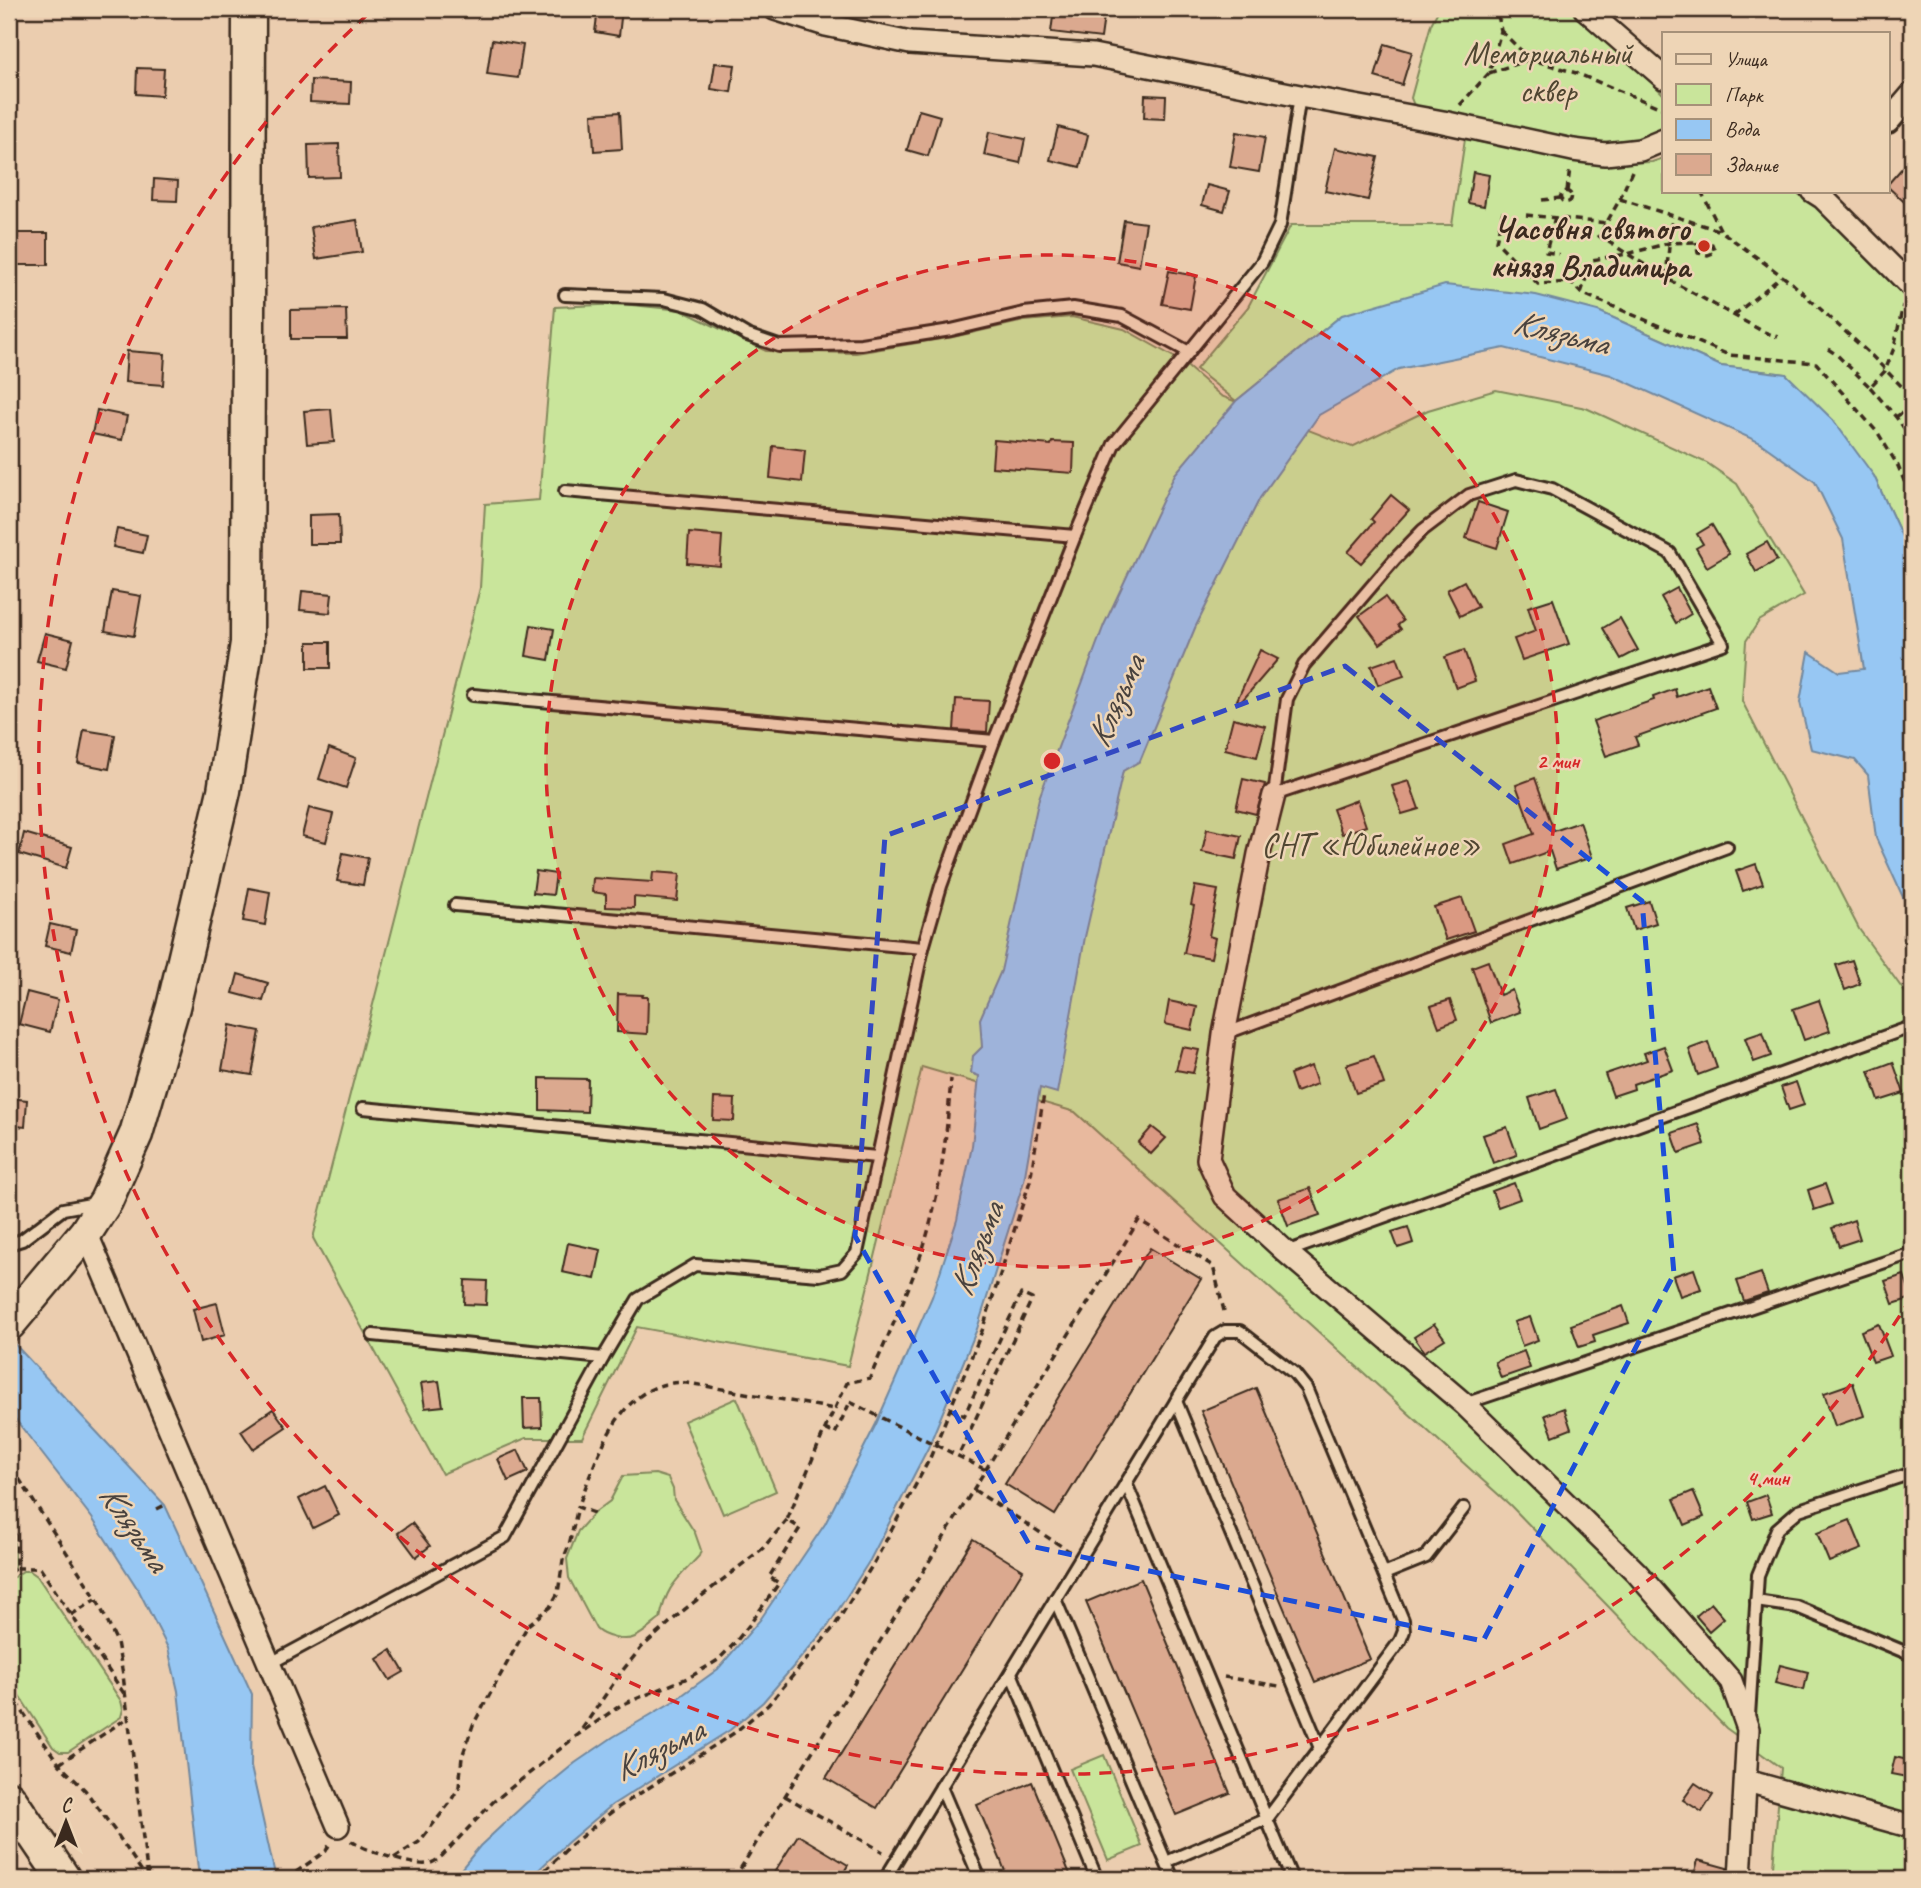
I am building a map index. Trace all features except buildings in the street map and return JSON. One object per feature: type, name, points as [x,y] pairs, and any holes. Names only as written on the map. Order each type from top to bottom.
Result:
[{"type":"main road","points":[[9,1324],[86,1232],[106,1201],[136,1134],[173,1007],[224,791],[247,643],[249,9]]},
{"type":"main road","points":[[9,1798],[65,1879]]},
{"type":"street","points":[[775,9],[826,25],[910,43],[1093,55],[1443,122],[1573,150],[1605,154],[1640,150],[1662,142]]},
{"type":"street","points":[[1585,9],[1662,76]]},
{"type":"street","points":[[1890,120],[1912,93]]},
{"type":"street","points":[[1821,193],[1910,285]]},
{"type":"street","points":[[1273,795],[1224,1034],[1209,1159],[1225,1196],[1286,1252],[1464,1404],[1636,1572],[1731,1681],[1748,1729],[1740,1879]]},
{"type":"street","points":[[86,1232],[338,1826]]},
{"type":"street","points":[[1747,1781],[1912,1827]]},
{"type":"lane","points":[[269,1664],[505,1537],[638,1299],[695,1265],[819,1275],[842,1270],[857,1254],[923,948],[941,886],[994,741],[1114,444],[1262,262],[1280,225],[1300,96]]},
{"type":"lane","points":[[565,295],[664,299],[703,309],[747,335],[779,346],[860,344],[951,330],[1024,313],[1073,308],[1122,316],[1189,352]]},
{"type":"lane","points":[[1516,480],[1552,489],[1670,552],[1723,645],[1273,795],[1287,699],[1304,665],[1423,530],[1469,495],[1516,480]]},
{"type":"lane","points":[[565,491],[1075,536]]},
{"type":"lane","points":[[474,695],[994,741]]},
{"type":"lane","points":[[1224,1034],[1727,847]]},
{"type":"lane","points":[[456,905],[923,948]]},
{"type":"lane","points":[[1286,1252],[1908,1028]]},
{"type":"lane","points":[[363,1108],[877,1157]]},
{"type":"lane","points":[[9,1244],[22,1240],[64,1209],[106,1201]]},
{"type":"lane","points":[[1464,1404],[1912,1253]]},
{"type":"lane","points":[[885,1879],[1215,1337],[1225,1331],[1240,1331],[1300,1379],[1306,1388],[1403,1620],[1404,1630],[1400,1642],[1267,1819],[1166,1862]]},
{"type":"lane","points":[[373,1335],[603,1358]]},
{"type":"lane","points":[[1176,1401],[1320,1748]]},
{"type":"lane","points":[[1748,1729],[1758,1575],[1777,1529],[1799,1510],[1912,1474]]},
{"type":"lane","points":[[1126,1483],[1292,1879]]},
{"type":"lane","points":[[1384,1574],[1426,1557],[1465,1508]]},
{"type":"lane","points":[[1055,1599],[1173,1879]]},
{"type":"lane","points":[[1756,1601],[1797,1607],[1912,1655]]},
{"type":"lane","points":[[1011,1673],[1097,1879]]},
{"type":"lane","points":[[941,1787],[980,1879]]},
{"type":"path","points":[[1443,122],[1489,72],[1501,31],[1497,9]]},
{"type":"path","points":[[1501,31],[1530,60],[1576,72],[1662,108]]},
{"type":"path","points":[[1489,72],[1530,60]]},
{"type":"path","points":[[1640,150],[1620,199],[1599,236],[1666,278],[1764,332],[1776,335]]},
{"type":"path","points":[[1701,192],[1721,232]]},
{"type":"path","points":[[1542,200],[1560,198]]},
{"type":"path","points":[[1620,199],[1721,232],[1793,284],[1872,355],[1912,396]]},
{"type":"path","points":[[1503,212],[1496,241],[1538,284],[1570,282],[1581,293],[1729,355],[1816,363],[1878,433],[1898,466],[1912,500]]},
{"type":"path","points":[[1526,215],[1607,223]]},
{"type":"path","points":[[1555,217],[1546,252],[1559,254]]},
{"type":"path","points":[[1666,278],[1672,217]]},
{"type":"path","points":[[1581,293],[1592,260],[1669,243],[1696,242],[1712,244],[1715,252],[1708,255],[1698,253],[1696,242]]},
{"type":"path","points":[[1734,315],[1781,277]]},
{"type":"path","points":[[1870,387],[1885,371],[1894,348],[1910,285]]},
{"type":"path","points":[[1828,349],[1870,387],[1912,439]]},
{"type":"path","points":[[1896,417],[1912,405]]},
{"type":"path","points":[[579,1734],[622,1671],[642,1647],[684,1610],[764,1548],[787,1520],[847,1383],[870,1378],[928,1231],[946,1141],[951,1079]]},
{"type":"path","points":[[536,1879],[570,1846],[614,1810],[734,1734],[768,1705],[834,1627],[875,1562],[930,1458],[982,1331],[1030,1181],[1044,1094]]},
{"type":"path","points":[[734,1879],[1139,1220],[1213,1266],[1229,1331]]},
{"type":"path","points":[[950,1409],[964,1416],[1021,1294],[1032,1299],[958,1456]]},
{"type":"path","points":[[394,1857],[419,1842],[459,1787],[462,1757],[474,1725],[528,1625],[550,1607],[558,1592],[563,1560],[578,1507],[615,1422],[641,1395],[672,1382],[835,1409]]},
{"type":"path","points":[[825,1429],[835,1434],[850,1402],[986,1470]]},
{"type":"path","points":[[9,1466],[96,1598],[117,1642],[129,1717],[147,1879]]},
{"type":"path","points":[[9,1478],[16,1476]]},
{"type":"path","points":[[16,1476],[16,1568]]},
{"type":"path","points":[[974,1490],[1080,1558]]},
{"type":"path","points":[[157,1509],[165,1505]]},
{"type":"path","points":[[578,1507],[594,1513]]},
{"type":"path","points":[[286,1879],[326,1851],[338,1826],[347,1838],[356,1844],[394,1857],[423,1864],[432,1863],[494,1802],[621,1704],[690,1677],[718,1660],[734,1644],[779,1583],[769,1577],[800,1528],[787,1520]]},
{"type":"path","points":[[9,1573],[16,1568],[40,1568],[126,1697]]},
{"type":"path","points":[[71,1615],[96,1598]]},
{"type":"path","points":[[1206,1674],[1295,1688]]},
{"type":"path","points":[[9,1692],[59,1764],[85,1790],[147,1879]]},
{"type":"path","points":[[59,1764],[129,1717]]},
{"type":"path","points":[[785,1796],[897,1860]]},
{"type":"highlighted area","points":[[1345,666],[1642,901],[1674,1274],[1483,1641],[1030,1546],[855,1236],[885,836]]},
{"type":"green space","name":"Мемориальный сквер","points":[[1439,9],[1572,9],[1626,56],[1662,93],[1662,129],[1646,138],[1616,144],[1581,142],[1415,108],[1411,98],[1431,24]]},
{"type":"green space","points":[[1465,139],[1592,164],[1652,162],[1662,159],[1662,192],[1795,192],[1819,209],[1912,304],[1912,561],[1874,476],[1786,374],[1721,366],[1598,311],[1342,315],[1236,401],[1196,369],[1248,307],[1291,225],[1452,225]]},
{"type":"green space","name":"СНТ «Юбилейное»","points":[[622,304],[681,310],[766,351],[856,353],[953,337],[1024,321],[1072,317],[1124,329],[1181,361],[1221,396],[1352,447],[1428,410],[1496,390],[1586,408],[1707,463],[1737,484],[1804,595],[1759,621],[1746,641],[1742,701],[1859,929],[1912,1002],[1912,1879],[1772,1879],[1781,1768],[1726,1728],[1510,1505],[1075,1112],[922,1067],[848,1366],[637,1327],[582,1438],[526,1438],[442,1474],[313,1238],[480,588],[485,504],[539,500],[555,307]]},
{"type":"green space","points":[[737,1398],[776,1491],[723,1514],[684,1421]]},
{"type":"green space","points":[[655,1474],[668,1478],[674,1500],[695,1533],[701,1550],[699,1556],[669,1591],[660,1619],[635,1637],[615,1638],[596,1629],[569,1578],[567,1559],[578,1531],[594,1513],[610,1501],[623,1476]]},
{"type":"green space","points":[[9,1481],[14,1481],[14,1568],[9,1568]]},
{"type":"green space","points":[[23,1571],[30,1571],[37,1576],[121,1701],[123,1709],[121,1717],[68,1752],[60,1752],[53,1747],[9,1680],[9,1580]]},
{"type":"green space","points":[[1104,1755],[1142,1846],[1108,1860],[1070,1769]]},
{"type":"water","name":"Клязьма","points":[[1445,285],[1536,295],[1598,311],[1721,366],[1786,374],[1833,420],[1874,476],[1912,561],[1912,917],[1876,838],[1868,775],[1855,760],[1811,749],[1800,702],[1809,652],[1839,672],[1864,669],[1843,539],[1815,482],[1759,442],[1611,375],[1504,348],[1399,369],[1319,415],[1260,498],[1195,628],[1140,761],[1123,771],[1085,937],[1057,1093],[1040,1088],[1024,1181],[977,1329],[928,1448],[870,1560],[828,1626],[763,1702],[730,1730],[612,1805],[529,1879],[453,1879],[480,1846],[526,1803],[575,1763],[674,1701],[718,1669],[760,1620],[825,1524],[876,1424],[932,1297],[957,1220],[972,1146],[979,1076],[971,1073],[973,1056],[982,1047],[980,1019],[1001,971],[1039,798],[1104,625],[1175,474],[1236,401],[1342,315]]},
{"type":"water","name":"Клязьма","points":[[9,1338],[165,1505],[252,1694],[251,1767],[276,1879],[201,1879],[178,1691],[168,1648],[139,1591],[92,1518],[9,1411]]},
{"type":"place","name":"Часовня святого князя Владимира","points":[[1704,246]]}]
